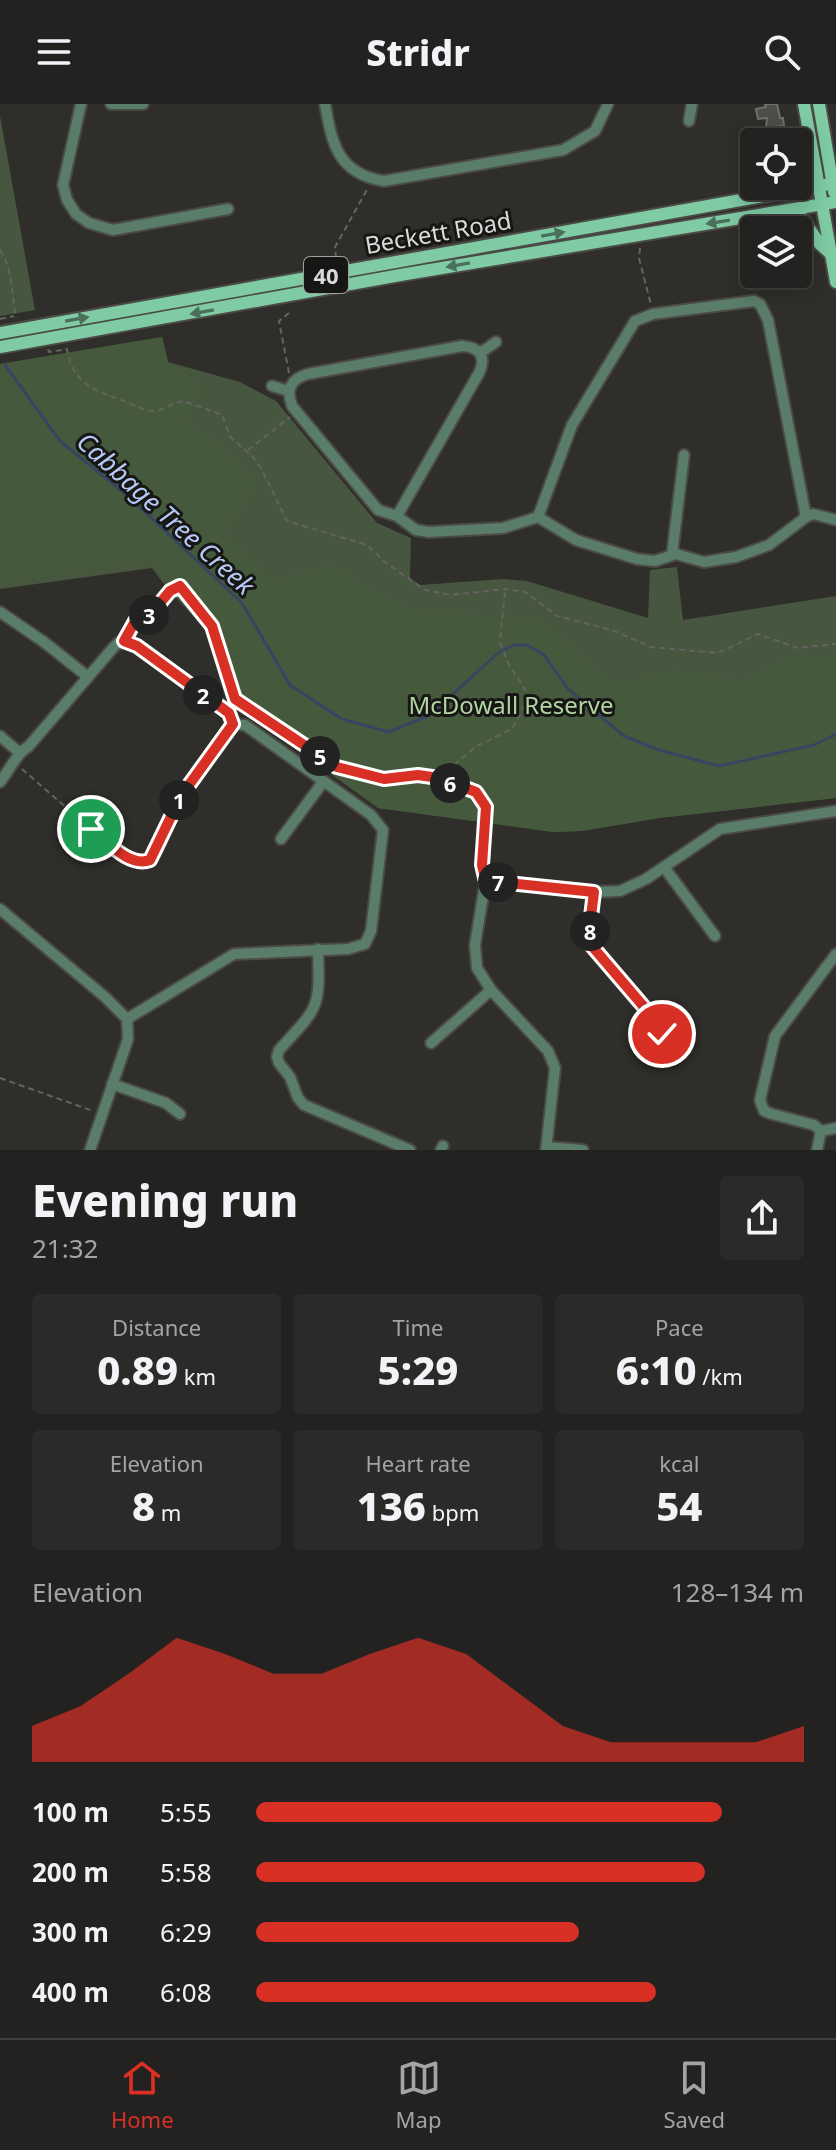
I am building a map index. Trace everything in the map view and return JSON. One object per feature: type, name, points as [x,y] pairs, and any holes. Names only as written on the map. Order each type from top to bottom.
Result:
[{"type":"main road","points":[[804,104],[808,128]]},
{"type":"main road","points":[[819,104],[836,203]]},
{"type":"main road","points":[[824,137],[836,147]]},
{"type":"main road","points":[[812,150],[836,282]]},
{"type":"main road","name":"Beckett Road","points":[[812,188],[834,184]]},
{"type":"main road","name":"Beckett Road","points":[[0,333],[740,198]]},
{"type":"main road","name":"Beckett Road","points":[[0,347],[406,274],[836,203]]},
{"type":"main road","points":[[795,209],[831,254]]},
{"type":"street","points":[[81,104],[63,185],[72,207],[89,223],[113,230],[228,209]]},
{"type":"street","points":[[111,104],[143,104]]},
{"type":"street","points":[[325,104],[331,138],[338,155],[350,168],[372,179],[384,181],[563,150],[595,131],[608,104]]},
{"type":"street","points":[[689,121],[692,104]]},
{"type":"street","points":[[538,517],[572,425],[627,329],[635,321],[653,314],[740,301],[760,304],[768,320],[806,517]]},
{"type":"street","points":[[480,353],[496,342]]},
{"type":"street","points":[[397,516],[482,367],[480,353],[462,346],[308,374],[295,380],[289,391],[296,412],[373,505],[378,510],[397,516],[416,530],[503,528],[538,517],[576,540],[637,559],[655,561],[672,555],[698,562],[736,557],[769,545],[813,514],[836,520]]},
{"type":"street","points":[[272,386],[289,391]]},
{"type":"street","points":[[672,555],[684,455]]},
{"type":"street","points":[[0,612],[88,677]]},
{"type":"street","points":[[0,782],[113,648],[124,641],[138,616]]},
{"type":"street","points":[[124,641],[137,646],[229,713],[233,724]]},
{"type":"street","points":[[127,1019],[226,957],[247,952],[358,947],[368,942],[383,830],[371,815],[245,725],[233,724]]},
{"type":"street","points":[[91,829],[130,859],[141,863],[150,860],[181,796],[233,724]]},
{"type":"street","points":[[0,736],[18,758]]},
{"type":"street","points":[[281,839],[323,782]]},
{"type":"street","points":[[487,886],[498,882],[594,892],[627,889],[720,829],[836,812]]},
{"type":"street","points":[[486,824],[482,865],[487,886],[482,898],[474,959],[491,990],[553,1060],[556,1076],[547,1148],[583,1150]]},
{"type":"street","points":[[664,867],[715,936]]},
{"type":"street","points":[[594,892],[589,933],[591,945],[656,1021],[662,1034]]},
{"type":"street","points":[[0,909],[127,1019],[128,1039],[90,1150]]},
{"type":"street","points":[[318,949],[318,1003],[314,1012],[279,1050],[279,1063],[292,1080],[304,1105],[410,1150]]},
{"type":"street","points":[[821,1131],[814,1125],[764,1111],[760,1100],[775,1036],[836,954]]},
{"type":"street","points":[[431,1043],[491,990]]},
{"type":"street","points":[[112,1084],[166,1103],[180,1114]]},
{"type":"street","points":[[821,1131],[836,1128]]},
{"type":"street","points":[[817,1150],[821,1131]]},
{"type":"path","points":[[336,258],[335,247],[372,179]]},
{"type":"path","points":[[640,248],[639,258],[653,314]]},
{"type":"path","points":[[0,250],[14,289],[17,322]]},
{"type":"path","points":[[289,313],[279,321],[288,372],[295,380]]},
{"type":"path","points":[[0,319],[15,316]]},
{"type":"path","points":[[247,451],[296,412]]},
{"type":"path","points":[[138,616],[151,614],[170,591],[180,586],[212,626],[235,699],[337,767],[384,779],[418,775],[439,778],[476,792],[486,807],[486,824]]},
{"type":"path","points":[[439,778],[475,747],[512,729],[527,701],[526,691],[508,663],[500,642],[505,589]]},
{"type":"path","points":[[18,758],[91,829]]},
{"type":"path","points":[[0,1078],[93,1111]]},
{"type":"green space","points":[[0,116],[35,310],[0,316]]},
{"type":"green space","name":"McDowall Reserve","points":[[162,337],[168,362],[240,382],[276,401],[377,523],[411,538],[410,578],[420,585],[503,579],[527,581],[648,618],[650,570],[677,567],[683,620],[836,596],[836,798],[659,818],[582,831],[553,832],[378,808],[226,699],[205,629],[152,568],[0,589],[0,364]]},
{"type":"green space","name":"McDowall Reserve","points":[[162,337],[168,362],[194,379],[200,395],[185,424],[205,433],[256,484],[224,532],[270,581],[330,566],[411,610],[540,620],[615,684],[675,671],[744,681],[796,656],[836,656],[836,798],[659,818],[582,831],[553,832],[378,808],[235,696],[209,624],[151,560],[0,585],[0,364]]},
{"type":"building","points":[[765,104],[777,104],[784,126],[766,128],[767,118],[758,119],[756,109],[766,107]]},
{"type":"waterway","name":"Cabbage Tree Creek","points":[[5,365],[60,441],[129,497],[242,603],[290,685],[342,719],[389,732],[430,715],[498,653],[514,645],[527,645],[544,655],[568,689],[624,736],[659,750],[719,766],[814,745],[836,734]]},
{"type":"route","points":[[91,829],[130,859],[141,863],[150,860],[181,796],[233,724],[229,713],[130,641],[124,641],[138,616],[151,614],[170,591],[180,586],[212,626],[235,699],[337,767],[384,779],[418,775],[439,778],[476,792],[486,807],[482,865],[487,886],[498,882],[594,892],[589,933],[591,945],[656,1021],[662,1034]]}]
